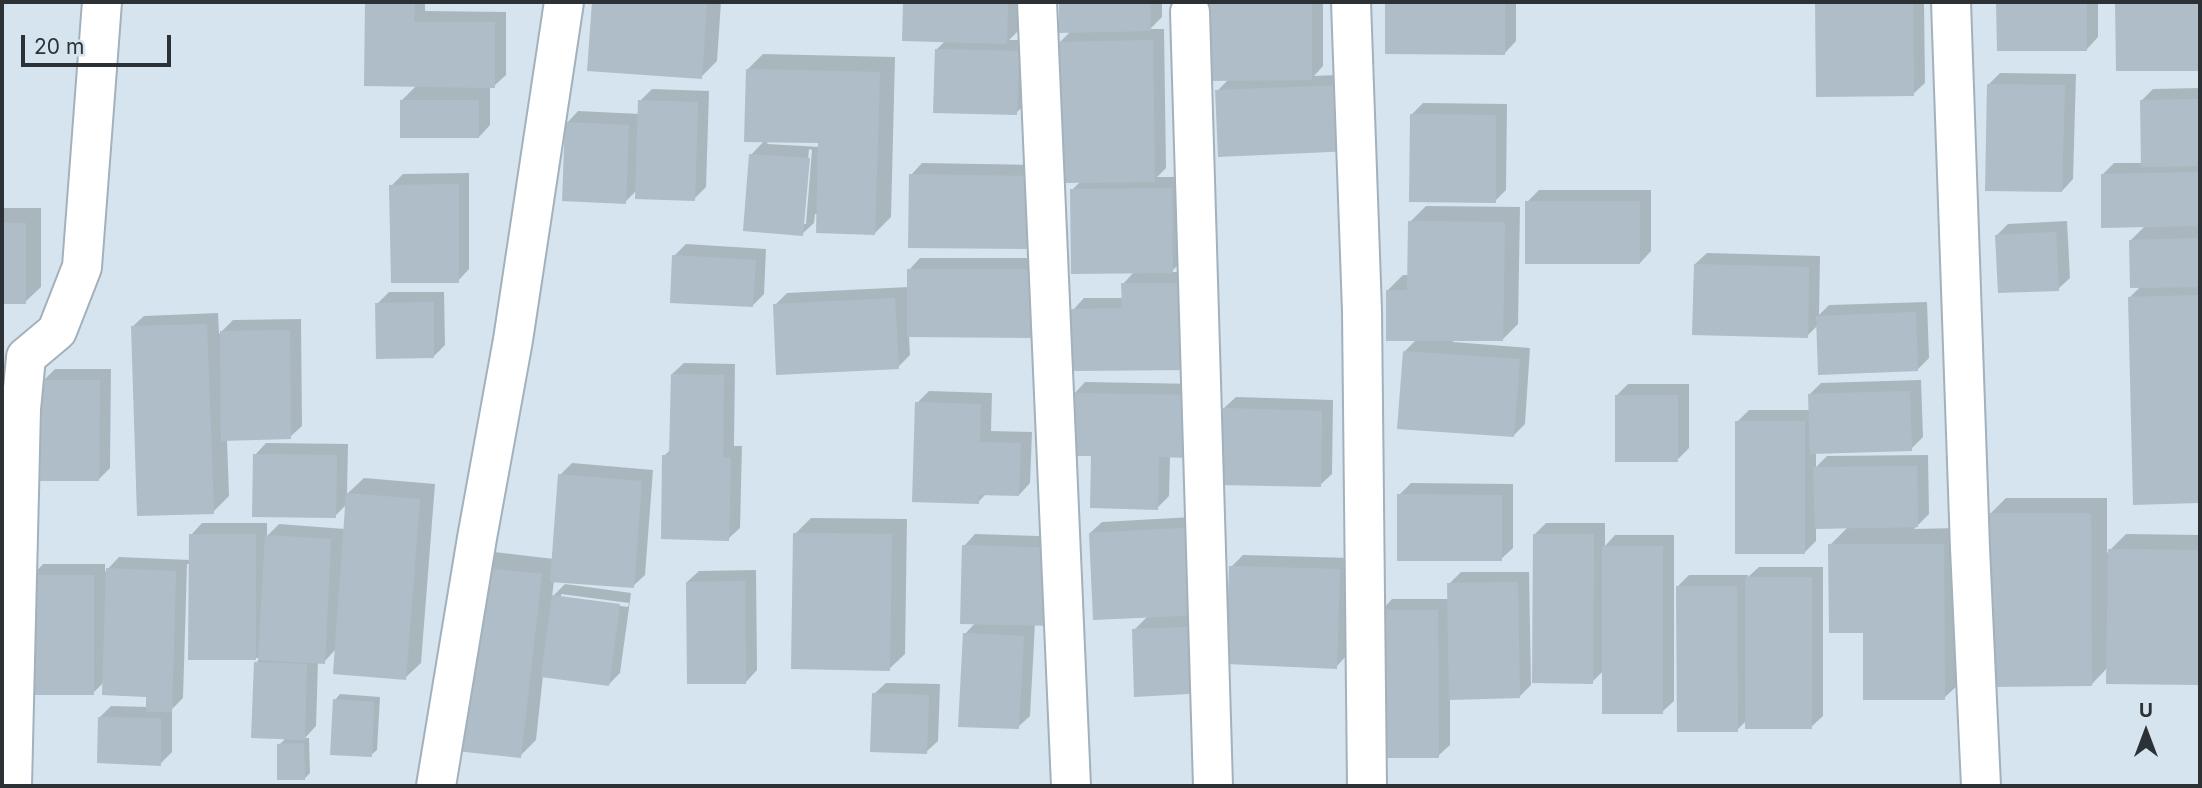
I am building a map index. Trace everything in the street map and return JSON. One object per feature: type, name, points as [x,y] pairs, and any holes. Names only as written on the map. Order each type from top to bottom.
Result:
[{"type":"street","points":[[12,786],[10,519],[26,357],[57,331],[82,267],[102,2]]},
{"type":"street","points":[[436,786],[513,340],[564,2]]},
{"type":"street","points":[[1037,2],[1071,786]]},
{"type":"street","points":[[1351,2],[1362,311],[1367,786]]},
{"type":"street","points":[[1951,2],[1981,786]]},
{"type":"street","points":[[1190,12],[1213,786]]},
{"type":"building","points":[[365,2],[415,2],[414,22],[495,22],[495,88],[364,86]]},
{"type":"building","points":[[592,2],[707,2],[702,79],[587,71]]},
{"type":"building","points":[[903,2],[1008,2],[1007,44],[902,41]]},
{"type":"building","points":[[1059,2],[1150,2],[1151,31],[1059,33]]},
{"type":"building","points":[[1385,2],[1505,2],[1505,55],[1385,54]]},
{"type":"building","points":[[1913,2],[1914,96],[1816,97],[1815,3]]},
{"type":"building","points":[[1996,2],[2087,2],[2087,51],[1997,51]]},
{"type":"building","points":[[2115,2],[2200,2],[2200,71],[2116,71]]},
{"type":"building","points":[[1205,3],[1312,3],[1312,80],[1207,81]]},
{"type":"building","points":[[1153,40],[1155,182],[1061,183],[1059,42]]},
{"type":"building","points":[[935,49],[1019,51],[1017,115],[933,113]]},
{"type":"building","points":[[746,69],[880,72],[875,235],[816,233],[818,143],[744,142]]},
{"type":"building","points":[[1987,84],[2065,85],[2062,192],[1985,191]]},
{"type":"building","points":[[1348,85],[1352,151],[1218,157],[1215,90]]},
{"type":"building","points":[[2200,99],[2200,166],[2141,167],[2140,100]]},
{"type":"building","points":[[400,100],[479,100],[479,138],[400,138]]},
{"type":"building","points":[[638,100],[698,102],[695,201],[635,199]]},
{"type":"building","points":[[1410,114],[1496,115],[1496,203],[1409,202]]},
{"type":"building","points":[[565,122],[629,125],[626,204],[562,201]]},
{"type":"building","points":[[749,154],[810,158],[803,236],[743,231]]},
{"type":"building","points":[[2200,172],[2200,226],[2101,228],[2101,174]]},
{"type":"building","points":[[909,174],[1029,176],[1028,249],[908,248]]},
{"type":"building","points":[[459,184],[459,283],[391,283],[389,185]]},
{"type":"building","points":[[1172,188],[1173,273],[1071,274],[1070,189]]},
{"type":"building","points":[[1525,201],[1640,201],[1640,264],[1525,264]]},
{"type":"building","points":[[1408,221],[1505,222],[1503,341],[1386,341],[1386,290],[1407,290]]},
{"type":"building","points":[[2,223],[26,223],[26,304],[2,304]]},
{"type":"building","points":[[2056,232],[2059,291],[1998,293],[1995,235]]},
{"type":"building","points":[[2200,238],[2200,287],[2130,288],[2129,240]]},
{"type":"building","points":[[672,255],[756,260],[753,307],[670,303]]},
{"type":"building","points":[[1694,264],[1809,267],[1808,338],[1692,335]]},
{"type":"building","points":[[907,269],[1033,269],[1033,338],[907,337]]},
{"type":"building","points":[[1121,283],[1193,283],[1194,370],[1071,371],[1071,309],[1122,308]]},
{"type":"building","points":[[2200,295],[2200,503],[2133,505],[2128,297]]},
{"type":"building","points":[[895,298],[899,369],[776,375],[773,304]]},
{"type":"building","points":[[434,302],[434,358],[376,359],[375,303]]},
{"type":"building","points":[[1916,312],[1918,371],[1818,375],[1816,316]]},
{"type":"building","points":[[207,324],[214,514],[137,516],[131,326]]},
{"type":"building","points":[[290,330],[291,439],[221,441],[220,331]]},
{"type":"building","points":[[1403,351],[1520,359],[1514,437],[1397,429]]},
{"type":"building","points":[[671,374],[724,375],[723,457],[731,457],[729,541],[661,539],[662,455],[669,455]]},
{"type":"building","points":[[42,380],[100,380],[99,481],[40,481]]},
{"type":"building","points":[[1910,391],[1912,451],[1810,454],[1808,394]]},
{"type":"building","points":[[1072,393],[1189,395],[1188,458],[1159,457],[1158,510],[1090,508],[1091,456],[1071,456]]},
{"type":"building","points":[[1615,395],[1678,395],[1678,462],[1615,462]]},
{"type":"building","points":[[915,402],[981,404],[980,442],[1021,443],[1019,496],[979,495],[979,504],[912,502]]},
{"type":"building","points":[[1223,408],[1322,411],[1321,487],[1220,485]]},
{"type":"building","points":[[1735,421],[1805,421],[1805,554],[1735,554]]},
{"type":"building","points":[[253,454],[337,455],[336,518],[252,517]]},
{"type":"building","points":[[1917,466],[1918,527],[1815,529],[1813,467]]},
{"type":"building","points":[[558,474],[642,481],[634,588],[550,582]]},
{"type":"building","points":[[346,493],[420,499],[406,680],[333,674]]},
{"type":"building","points":[[1397,494],[1502,495],[1502,561],[1397,561]]},
{"type":"building","points":[[1988,513],[2091,513],[2092,686],[1989,687]]},
{"type":"building","points":[[1200,527],[1204,615],[1093,620],[1089,533]]},
{"type":"building","points":[[793,533],[892,534],[890,671],[791,669]]},
{"type":"building","points":[[189,534],[256,534],[256,660],[188,660]]},
{"type":"building","points":[[1533,534],[1594,534],[1593,684],[1532,683]]},
{"type":"building","points":[[265,535],[331,539],[325,664],[258,660]]},
{"type":"building","points":[[1828,544],[1944,544],[1945,700],[1863,700],[1863,633],[1829,633]]},
{"type":"building","points":[[962,545],[1058,548],[1056,626],[960,624]]},
{"type":"building","points":[[1602,546],[1663,546],[1663,714],[1602,714]]},
{"type":"building","points":[[2108,549],[2200,550],[2200,685],[2106,684]]},
{"type":"building","points":[[1229,566],[1340,569],[1337,669],[1226,664]]},
{"type":"building","points":[[477,567],[542,574],[521,758],[456,751]]},
{"type":"building","points":[[106,568],[176,571],[172,712],[146,712],[146,697],[102,695]]},
{"type":"building","points":[[30,575],[94,575],[94,695],[30,695]]},
{"type":"building","points":[[1745,577],[1812,577],[1812,729],[1745,729]]},
{"type":"building","points":[[745,581],[746,684],[687,684],[686,582]]},
{"type":"building","points":[[1518,582],[1520,698],[1449,700],[1447,583]]},
{"type":"building","points":[[1676,586],[1737,586],[1738,732],[1677,732]]},
{"type":"building","points":[[552,595],[620,604],[609,686],[541,677]]},
{"type":"building","points":[[1379,610],[1438,610],[1439,758],[1380,758]]},
{"type":"building","points":[[1187,627],[1189,694],[1134,697],[1132,629]]},
{"type":"building","points":[[963,633],[1024,636],[1019,729],[958,727]]},
{"type":"building","points":[[254,662],[307,664],[305,740],[251,738]]},
{"type":"building","points":[[872,693],[929,695],[927,754],[870,752]]},
{"type":"building","points":[[333,699],[374,702],[372,757],[330,755]]},
{"type":"building","points":[[98,717],[161,718],[161,766],[97,763]]},
{"type":"building","points":[[304,743],[305,780],[277,780],[277,744]]}]
